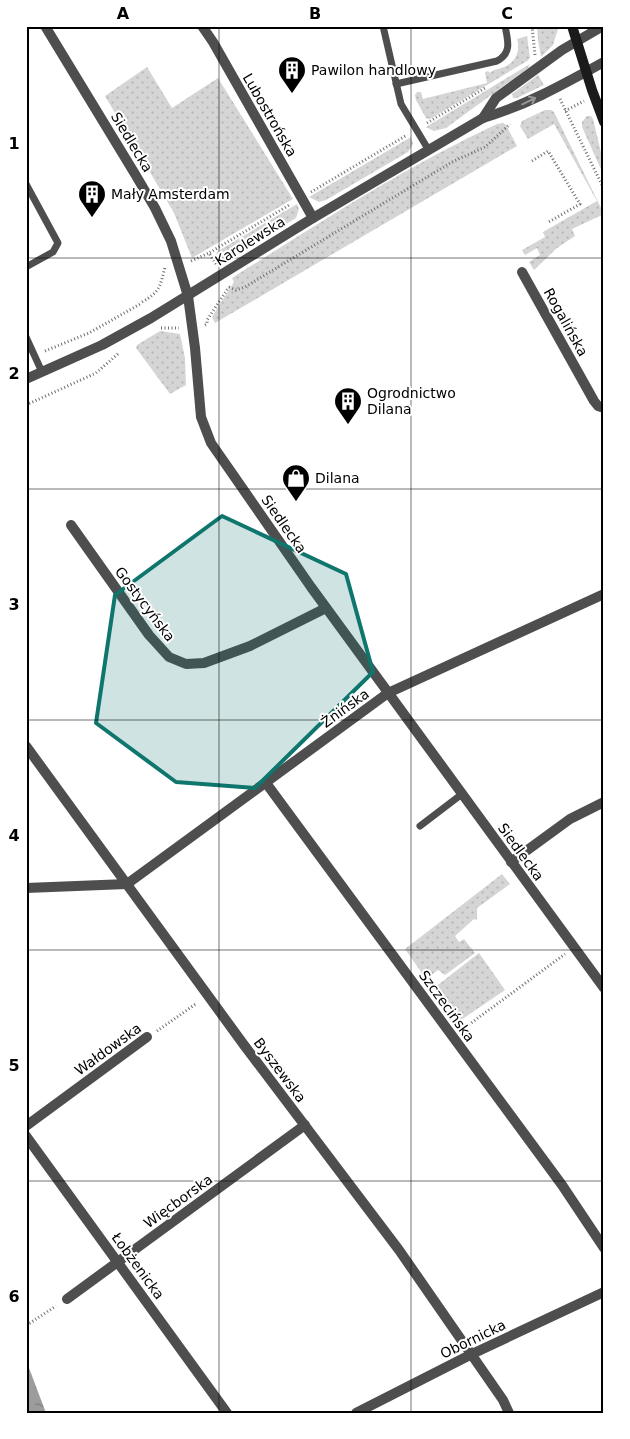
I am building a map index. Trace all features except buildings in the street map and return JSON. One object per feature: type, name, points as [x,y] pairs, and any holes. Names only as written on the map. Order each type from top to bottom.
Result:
[{"type":"main road","points":[[572,26],[604,122]]},
{"type":"street","name":"Siedlecka","points":[[45,26],[155,208],[174,250],[188,296],[201,417],[211,443],[326,608],[604,988]]},
{"type":"street","name":"Lubostrońska","points":[[202,26],[213,42],[313,218]]},
{"type":"street","name":"Karolewska","points":[[483,118],[496,98],[576,42],[603,26]]},
{"type":"street","name":"Karolewska","points":[[26,379],[102,345],[151,318],[313,218],[483,118],[511,110],[556,89],[604,62]]},
{"type":"street","name":"Rogalińska","points":[[522,272],[594,401],[598,406],[604,408]]},
{"type":"street","name":"Gostycyńska","points":[[71,525],[149,634],[169,657],[186,664],[204,663],[250,646],[326,608]]},
{"type":"street","name":"Żnińska","points":[[127,884],[388,693],[604,594]]},
{"type":"street","name":"Byszewska","points":[[26,746],[208,995],[399,1250],[472,1354],[503,1400],[509,1413]]},
{"type":"street","name":"Szczecińska","points":[[266,783],[562,1186],[604,1248]]},
{"type":"street","points":[[511,862],[570,819],[604,802]]},
{"type":"street","points":[[26,888],[127,884]]},
{"type":"street","name":"Wałdowska","points":[[26,1126],[147,1037]]},
{"type":"street","name":"Więcborska","points":[[67,1299],[305,1125]]},
{"type":"street","name":"Łobżenicka","points":[[26,1136],[227,1413]]},
{"type":"street","name":"Obornicka","points":[[356,1413],[472,1354],[604,1292]]},
{"type":"lane","points":[[383,26],[403,109],[428,149]]},
{"type":"lane","points":[[396,84],[497,61],[505,55],[508,48],[505,26]]},
{"type":"lane","points":[[26,184],[58,243],[53,252],[26,267]]},
{"type":"lane","points":[[26,337],[42,372]]},
{"type":"lane","points":[[420,826],[462,794]]},
{"type":"path","points":[[532,26],[532,39],[537,61]]},
{"type":"path","points":[[559,97],[604,189]]},
{"type":"path","points":[[565,110],[581,103]]},
{"type":"path","points":[[229,287],[236,290],[245,287],[452,162],[485,147],[512,122]]},
{"type":"path","points":[[532,160],[548,151],[580,204],[547,223]]},
{"type":"path","points":[[189,259],[193,261],[209,254]]},
{"type":"path","points":[[44,352],[88,333],[142,302],[151,318]]},
{"type":"path","points":[[452,1036],[574,948]]},
{"type":"path","name":"Wałdowska","points":[[147,1037],[208,995]]},
{"type":"path","points":[[26,1324],[67,1299]]},
{"type":"highlighted area","points":[[222,516],[346,574],[373,672],[255,788],[176,782],[96,723],[115,595]]},
{"type":"shaded area","points":[[537,26],[559,26],[553,45],[541,57],[538,40]]},
{"type":"shaded area","points":[[527,36],[530,58],[527,61],[430,119],[426,118],[416,100],[415,95],[417,92],[421,92],[423,99],[487,83],[485,72],[488,71],[490,73],[510,63],[516,56],[518,48],[517,39]]},
{"type":"shaded area","points":[[530,64],[528,68],[446,128],[434,131],[426,127]]},
{"type":"shaded area","points":[[147,67],[172,108],[218,78],[293,199],[192,258],[174,213],[105,96]]},
{"type":"shaded area","points":[[538,75],[544,85],[517,98],[513,98],[512,94]]},
{"type":"shaded area","points":[[545,110],[554,112],[604,214],[572,229],[575,236],[557,248],[534,270],[529,262],[540,255],[537,248],[525,255],[522,250],[545,237],[543,232],[597,201],[554,124],[528,139],[520,126],[522,121]]},
{"type":"shaded area","points":[[587,116],[591,116],[593,119],[604,165],[604,176],[582,127],[582,122]]},
{"type":"shaded area","points":[[503,123],[506,125],[517,146],[215,323],[212,317],[234,282],[232,278],[395,177],[462,141]]},
{"type":"shaded area","points":[[411,137],[413,144],[408,152],[326,200],[319,202],[309,197]]},
{"type":"shaded area","points":[[297,204],[299,209],[296,218],[221,263],[216,254],[218,251]]},
{"type":"shaded area","points":[[160,331],[180,334],[185,358],[186,385],[170,394],[136,348],[137,345]]},
{"type":"shaded area","points":[[502,874],[510,884],[477,908],[477,920],[474,919],[455,936],[459,942],[464,939],[475,953],[445,975],[438,970],[426,979],[405,949]]},
{"type":"shaded area","points":[[479,953],[505,990],[458,1022],[434,988]]},
{"type":"water","points":[[26,1360],[46,1413],[26,1413]]},
{"type":"place","name":"Pawilon handlowy","points":[[292,94]]},
{"type":"place","name":"Mały Amsterdam","points":[[92,218]]},
{"type":"place","name":"Ogrodnictwo Dilana","points":[[348,425]]},
{"type":"place","name":"Dilana","points":[[296,502]]}]
